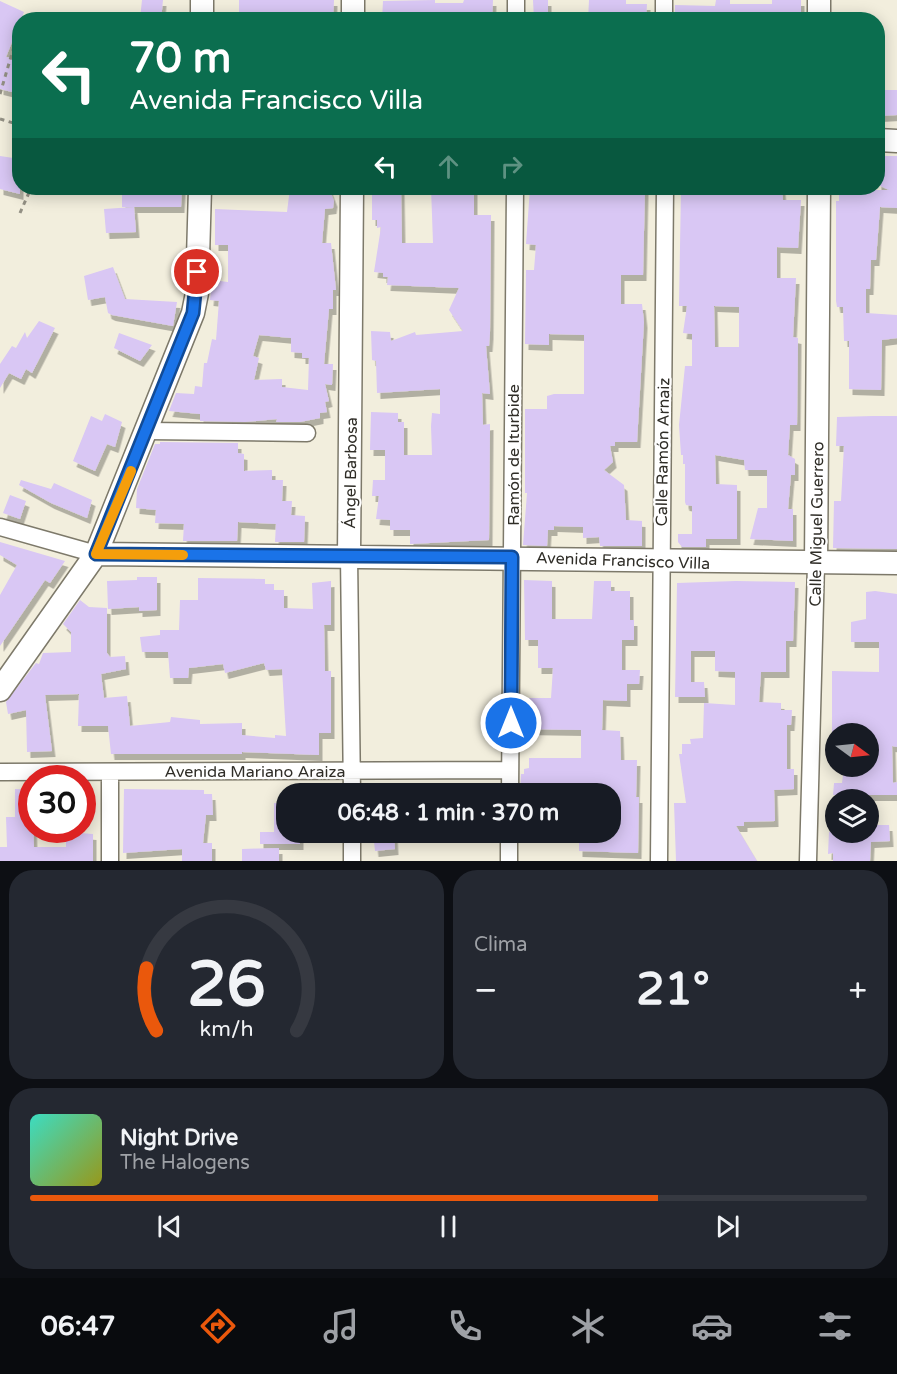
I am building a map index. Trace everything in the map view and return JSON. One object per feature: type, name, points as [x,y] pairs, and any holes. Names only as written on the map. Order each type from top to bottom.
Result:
[{"type":"main road","points":[[0,690],[96,554],[147,432],[193,313],[197,293],[200,195]]},
{"type":"main road","name":"Ángel Barbosa","points":[[349,556],[352,195]]},
{"type":"main road","name":"Calle Miguel Guerrero","points":[[816,564],[819,195]]},
{"type":"main road","name":"Avenida Francisco Villa","points":[[96,554],[512,557],[816,564],[897,563]]},
{"type":"street","name":"Ramón de Iturbide","points":[[510,783],[515,195]]},
{"type":"street","name":"Calle Ramón Arnaiz","points":[[659,861],[665,195]]},
{"type":"street","points":[[147,432],[306,434]]},
{"type":"street","points":[[0,526],[96,554]]},
{"type":"street","name":"Ángel Barbosa","points":[[349,556],[352,783]]},
{"type":"street","name":"Calle Miguel Guerrero","points":[[808,861],[816,564]]},
{"type":"street","name":"Avenida Mariano Araiza","points":[[0,772],[510,770]]},
{"type":"street","points":[[110,772],[110,861]]},
{"type":"street","points":[[352,843],[352,861]]},
{"type":"street","points":[[509,843],[509,861]]},
{"type":"path","points":[[0,94],[12,53]]},
{"type":"path","points":[[20,213],[28,195]]},
{"type":"building","points":[[142,0],[163,0],[162,12],[141,12]]},
{"type":"building","points":[[239,0],[334,0],[333,12],[239,12]]},
{"type":"building","points":[[435,0],[435,3],[463,3],[464,0],[493,0],[492,12],[382,12],[383,1]]},
{"type":"building","points":[[533,0],[548,0],[548,12],[534,12]]},
{"type":"building","points":[[589,0],[626,0],[626,4],[647,4],[646,12],[588,12]]},
{"type":"building","points":[[716,0],[730,0],[730,4],[772,4],[772,0],[801,0],[801,12],[675,12],[675,5],[715,6]]},
{"type":"building","points":[[0,1],[24,12],[12,12],[12,42],[6,57],[12,58],[12,92],[0,89]]},
{"type":"building","points":[[885,90],[897,90],[897,115],[885,116]]},
{"type":"building","points":[[0,156],[12,158],[12,192],[0,189]]},
{"type":"building","points":[[885,156],[897,156],[897,208],[880,207],[876,260],[871,260],[870,289],[866,289],[866,313],[897,315],[897,338],[882,340],[881,390],[849,389],[849,341],[844,341],[843,307],[837,307],[836,301],[836,201],[839,201],[839,195],[885,195],[885,190],[889,190],[885,188]]},
{"type":"building","points":[[122,195],[182,195],[181,207],[122,207]]},
{"type":"building","points":[[289,195],[332,195],[333,208],[325,209],[322,243],[331,243],[336,290],[333,290],[333,309],[329,309],[324,364],[333,364],[332,385],[325,384],[329,401],[325,402],[327,412],[320,413],[320,418],[300,422],[276,422],[277,419],[245,422],[200,421],[200,414],[169,411],[176,393],[194,394],[195,386],[202,387],[204,363],[207,363],[212,339],[216,340],[219,301],[210,300],[212,280],[228,282],[228,245],[215,245],[215,209],[287,212]],"holes":[[[259,335],[291,338],[291,352],[302,353],[302,358],[309,358],[308,390],[282,387],[282,379],[254,380],[259,358],[253,356]]]},
{"type":"building","points":[[372,195],[401,195],[402,243],[433,243],[431,195],[474,195],[474,215],[491,215],[490,333],[489,346],[486,346],[490,394],[482,393],[483,425],[490,424],[489,540],[410,544],[410,530],[390,530],[390,520],[376,519],[379,496],[372,496],[373,480],[385,480],[385,450],[370,450],[371,412],[398,413],[398,422],[404,422],[404,455],[432,455],[432,413],[440,414],[440,389],[377,393],[376,361],[372,360],[371,331],[390,332],[391,341],[415,332],[416,335],[463,331],[449,310],[459,288],[387,285],[388,277],[383,277],[383,273],[374,272],[381,227],[377,228],[377,220],[372,220]]},
{"type":"building","points":[[530,195],[645,195],[643,275],[621,275],[621,304],[642,304],[644,322],[637,442],[615,442],[615,446],[610,446],[613,462],[604,470],[624,485],[626,520],[642,521],[642,546],[600,546],[599,537],[583,538],[583,527],[554,526],[554,530],[548,530],[547,546],[523,545],[527,493],[525,493],[525,409],[547,409],[547,396],[554,394],[584,394],[584,335],[549,334],[549,345],[525,344],[526,270],[534,270],[536,245],[526,244]]},
{"type":"building","points":[[681,195],[783,195],[783,200],[801,200],[798,248],[777,247],[777,278],[796,278],[793,337],[798,338],[797,425],[790,425],[788,455],[795,459],[795,475],[791,475],[788,509],[793,509],[793,541],[750,539],[758,508],[767,508],[767,470],[745,470],[744,460],[715,455],[716,484],[737,485],[737,539],[706,539],[706,547],[682,547],[678,542],[678,534],[692,534],[692,506],[686,505],[685,502],[685,464],[683,464],[683,455],[681,455],[679,425],[685,366],[692,366],[692,334],[683,333],[687,306],[679,306]],"holes":[[[714,306],[739,307],[739,347],[715,347]]]},
{"type":"building","points":[[134,207],[136,232],[106,233],[104,209]]},
{"type":"building","points":[[113,267],[125,299],[177,302],[173,326],[112,315],[108,313],[105,297],[88,300],[84,276]]},
{"type":"building","points":[[39,321],[55,328],[32,373],[26,369],[21,379],[9,373],[0,388],[0,364],[12,346],[16,348],[25,332],[27,338]]},
{"type":"building","points":[[119,333],[152,345],[140,361],[114,348]]},
{"type":"building","points":[[105,414],[122,422],[115,447],[107,444],[95,471],[73,461],[91,416],[102,421]]},
{"type":"building","points":[[897,416],[897,549],[833,548],[834,501],[841,501],[844,446],[836,446],[837,417]]},
{"type":"building","points":[[160,442],[238,443],[238,453],[244,454],[244,471],[272,470],[272,480],[283,480],[282,501],[292,501],[291,515],[305,516],[304,542],[275,542],[276,524],[238,522],[237,541],[183,541],[184,524],[155,523],[156,510],[136,508],[137,489],[155,444],[160,444]]},
{"type":"building","points":[[21,480],[51,489],[54,483],[92,500],[87,518],[51,503],[19,485]]},
{"type":"building","points":[[10,495],[26,501],[20,519],[3,513]]},
{"type":"building","points":[[0,542],[65,561],[50,583],[45,580],[0,646],[0,595],[17,565],[0,555]]},
{"type":"building","points":[[137,577],[157,577],[157,610],[139,611],[139,607],[108,609],[107,581],[137,580]]},
{"type":"building","points":[[198,578],[265,579],[265,584],[274,584],[274,590],[284,590],[284,608],[313,609],[312,583],[331,581],[331,625],[324,625],[325,671],[331,671],[331,733],[319,733],[319,755],[242,752],[242,754],[111,754],[108,726],[78,726],[79,694],[45,695],[52,751],[27,752],[26,710],[8,714],[6,702],[36,663],[39,664],[43,653],[71,652],[71,632],[63,624],[80,600],[89,607],[107,608],[107,653],[110,657],[125,656],[126,669],[101,674],[104,698],[127,696],[130,726],[170,722],[171,717],[200,720],[200,724],[242,723],[242,735],[275,738],[275,735],[286,736],[282,669],[266,670],[264,663],[225,673],[223,664],[189,668],[188,678],[170,678],[168,652],[142,652],[140,637],[160,635],[160,630],[179,630],[180,600],[198,600]]},
{"type":"building","points":[[524,580],[552,581],[552,619],[592,619],[594,581],[611,581],[611,591],[630,591],[630,620],[634,620],[634,640],[622,640],[622,670],[640,670],[639,684],[627,684],[627,701],[603,700],[602,730],[620,731],[621,760],[637,760],[638,853],[579,851],[579,843],[621,843],[621,783],[521,783],[521,774],[524,774],[524,769],[529,768],[529,758],[581,758],[581,730],[521,729],[522,698],[551,698],[553,668],[538,668],[538,640],[525,640]]},
{"type":"building","points":[[795,582],[793,641],[786,641],[786,672],[761,672],[759,702],[781,703],[781,710],[792,710],[791,725],[787,725],[787,769],[794,769],[794,789],[774,790],[775,821],[744,822],[744,826],[736,826],[757,861],[676,861],[674,803],[686,803],[679,754],[682,754],[682,744],[691,744],[690,739],[703,738],[704,703],[735,705],[735,672],[715,671],[715,651],[691,651],[691,682],[704,682],[705,697],[675,697],[677,583]]},
{"type":"building","points":[[866,592],[897,594],[897,747],[892,746],[893,783],[897,782],[897,795],[879,795],[879,789],[834,789],[834,783],[842,783],[843,777],[879,777],[879,723],[832,723],[832,671],[879,672],[879,642],[851,642],[851,622],[866,619]]},
{"type":"building","points":[[15,789],[18,789],[18,843],[34,843],[34,847],[66,847],[66,843],[93,843],[93,861],[0,861],[0,847],[7,847],[6,817],[15,817]]},
{"type":"building","points":[[124,789],[204,790],[204,794],[212,794],[213,815],[206,815],[203,843],[212,843],[212,861],[182,861],[182,849],[123,853]]},
{"type":"building","points":[[274,803],[276,803],[276,843],[300,844],[260,844],[260,832],[274,832]]},
{"type":"building","points":[[879,825],[889,825],[890,841],[879,842]]},
{"type":"building","points":[[374,843],[395,843],[395,849],[375,851]]},
{"type":"building","points":[[828,843],[871,843],[870,861],[833,861],[833,853],[828,854]]},
{"type":"building","points":[[279,848],[279,861],[242,861],[242,849]]},
{"type":"slow traffic","points":[[131,471],[96,554],[183,555]]},
{"type":"route","points":[[197,272],[197,293],[193,313],[96,554],[512,557],[511,723]]}]
